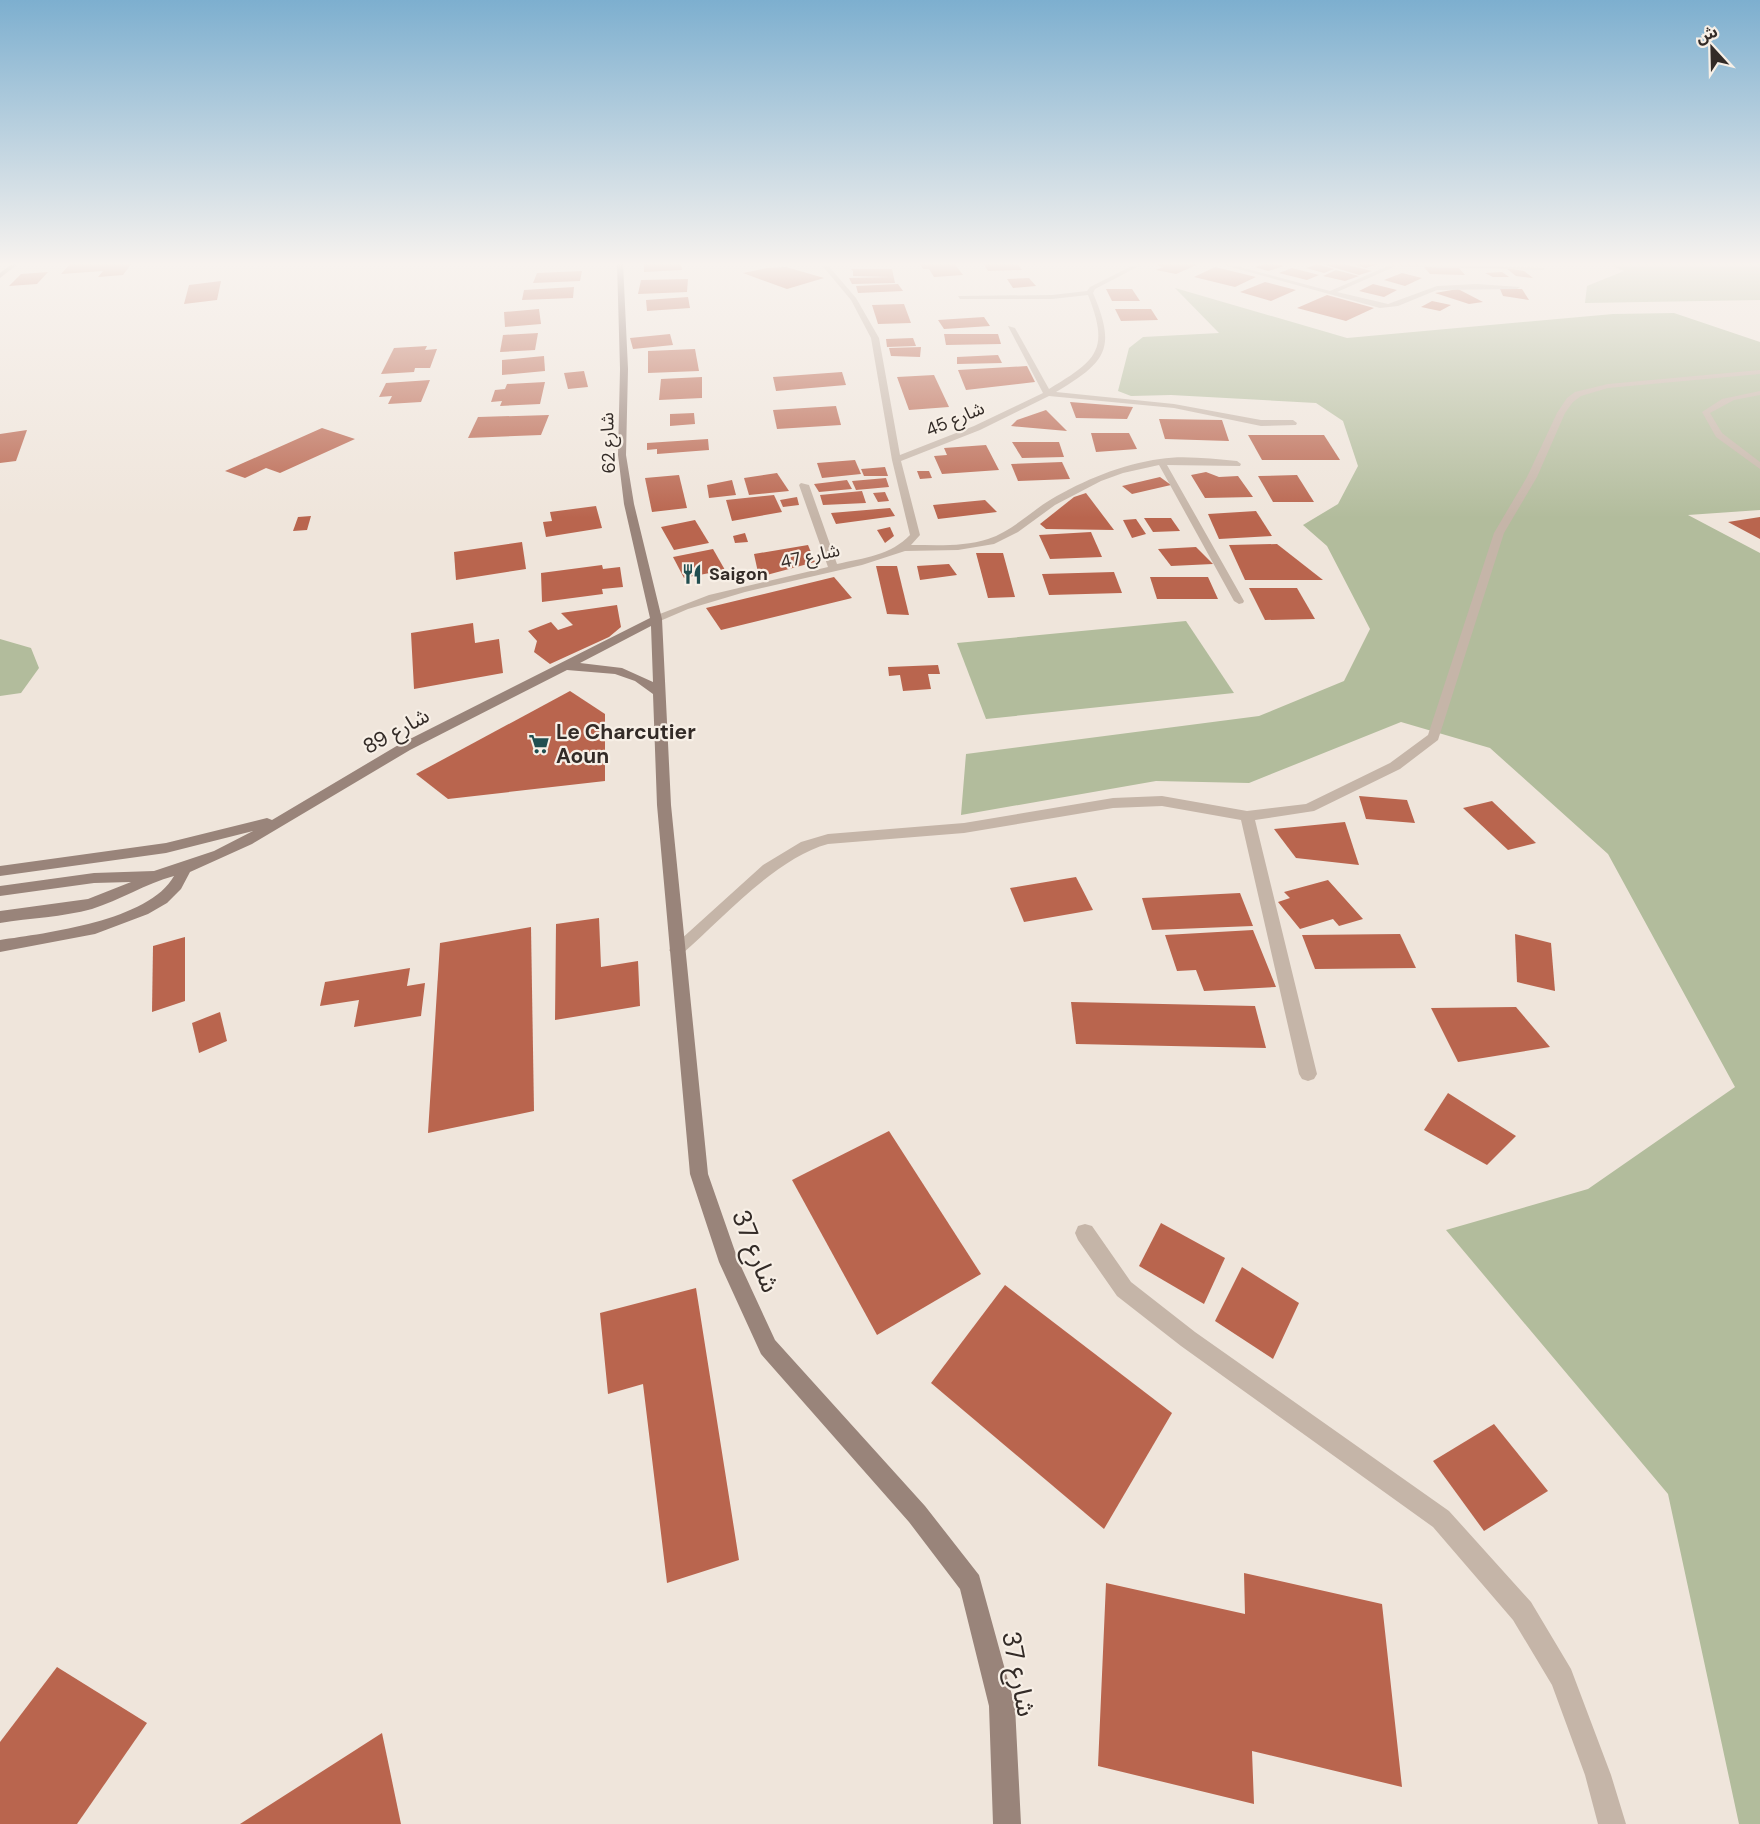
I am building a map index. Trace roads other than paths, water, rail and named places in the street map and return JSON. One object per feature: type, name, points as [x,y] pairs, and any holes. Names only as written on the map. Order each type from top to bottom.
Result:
[{"type":"street","name":"شارع 62","points":[[623,348],[622,455],[629,504],[656,619]]},
{"type":"street","points":[[877,348],[896,460],[915,535],[903,548]]},
{"type":"street","points":[[1022,348],[1048,394],[1174,406],[1261,423],[1293,423]]},
{"type":"street","name":"شارع 45","points":[[896,460],[1048,394],[1085,370],[1095,360],[1101,348]]},
{"type":"street","points":[[677,951],[768,870],[806,846],[828,839],[964,828],[1113,803],[1162,801],[1247,816],[1309,808],[1395,766],[1434,737],[1499,533],[1532,477],[1561,413],[1570,400],[1584,392],[1608,386],[1760,372]]},
{"type":"street","points":[[1760,393],[1740,396],[1716,404],[1706,412],[1719,435],[1760,466]]},
{"type":"street","name":"شارع 47","points":[[656,619],[704,598],[741,587],[872,559],[903,548],[964,547],[989,542],[1009,534],[1051,504],[1103,475],[1161,461],[1195,460],[1237,464]]},
{"type":"street","points":[[1161,461],[1239,601]]},
{"type":"street","points":[[804,485],[833,567]]},
{"type":"street","name":"شارع 89","points":[[156,876],[185,868],[247,841],[405,747],[564,668],[656,619]]},
{"type":"street","name":"شارع 37","points":[[656,619],[664,806],[699,1174],[729,1262],[768,1347],[917,1514],[971,1583],[1002,1706],[1007,1824]]},
{"type":"street","points":[[564,668],[588,666],[631,674],[648,682],[659,693]]},
{"type":"street","points":[[1247,816],[1308,1074]]},
{"type":"street","points":[[0,871],[166,848],[282,819]]},
{"type":"street","points":[[0,946],[52,938],[96,927],[137,912],[160,900],[176,886],[185,868]]},
{"type":"street","points":[[0,891],[105,877],[156,876]]},
{"type":"street","points":[[0,917],[88,904],[123,892],[156,876]]},
{"type":"street","points":[[1085,1233],[1124,1289],[1188,1339],[1441,1519],[1522,1611],[1562,1678],[1598,1775],[1612,1824]]},
{"type":"place","name":"Saigon","points":[[692,574]]},
{"type":"place","name":"Le Charcutier Aoun","points":[[539,744]]}]
